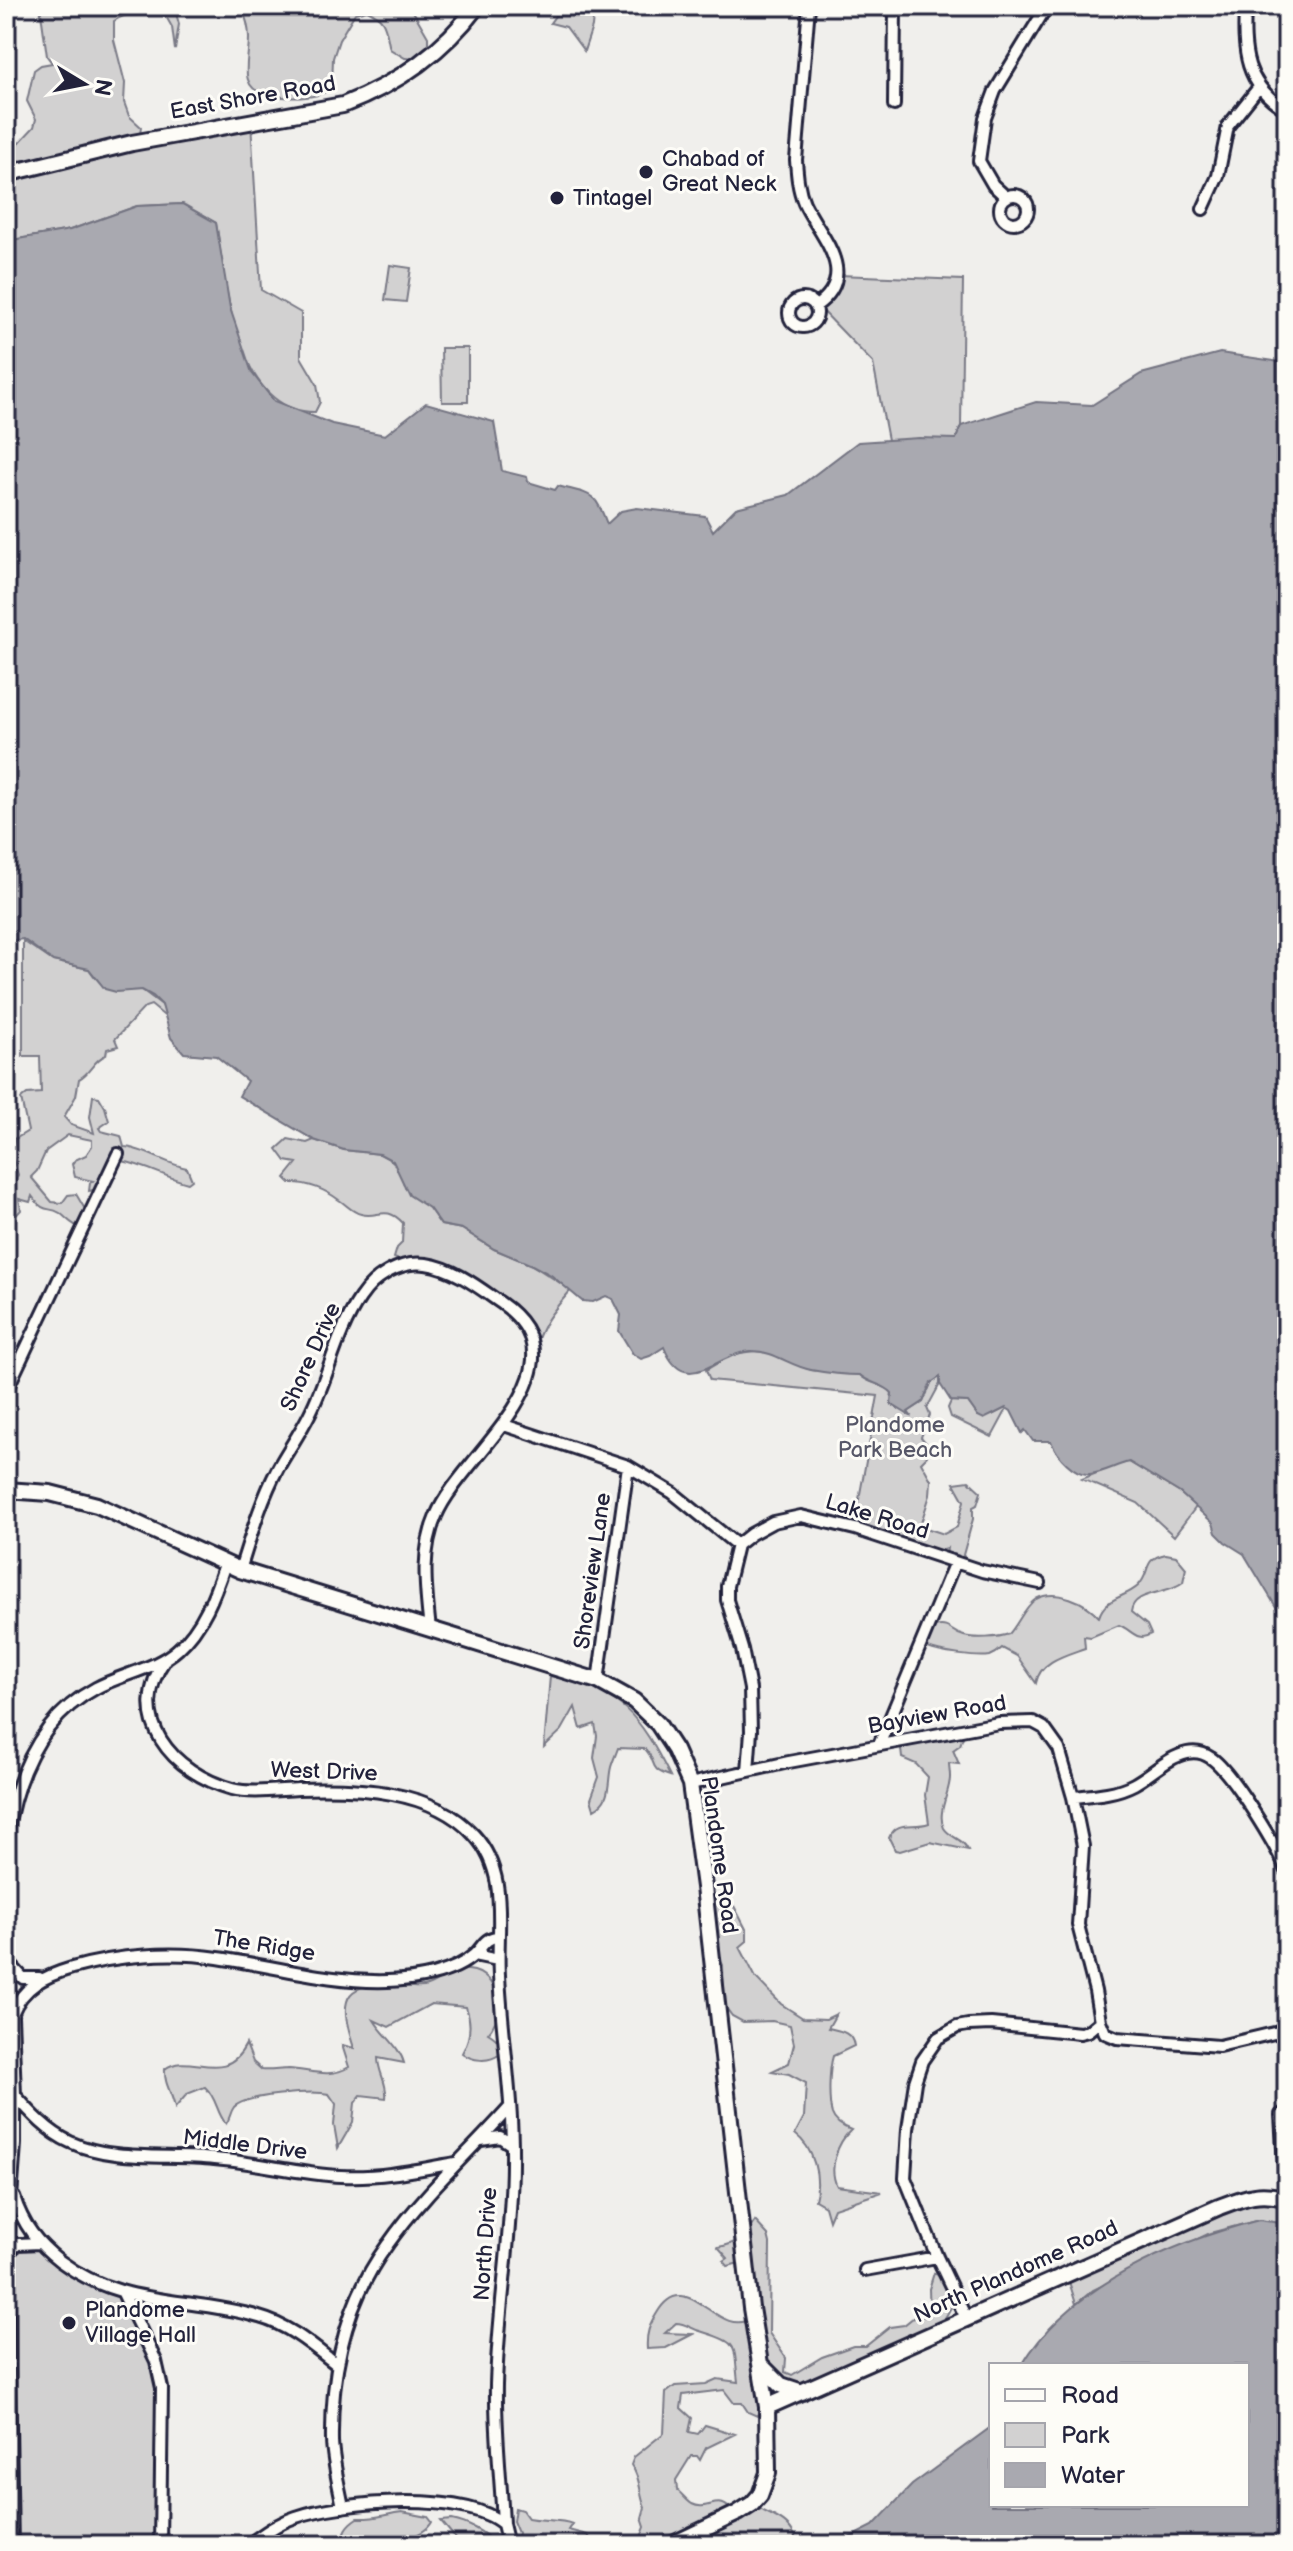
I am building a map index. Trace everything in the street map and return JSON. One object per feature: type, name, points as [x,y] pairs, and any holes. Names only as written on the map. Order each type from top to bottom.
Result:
[{"type":"main road","name":"East Shore Road","points":[[6,174],[132,143],[343,105],[406,75],[437,51],[477,6]]},
{"type":"main road","name":"Plandome Road","points":[[6,1490],[50,1493],[97,1505],[240,1570],[598,1681],[634,1701],[658,1724],[675,1750],[690,1784],[704,1887],[751,2308],[767,2407],[768,2473],[760,2495],[738,2513],[671,2545]]},
{"type":"main road","name":"North Plandome Road","points":[[767,2407],[1233,2201],[1267,2194],[1287,2199]]},
{"type":"main road","points":[[761,2365],[775,2381],[803,2392]]},
{"type":"street","points":[[809,6],[796,160],[798,182],[802,199],[834,255],[837,270],[833,289],[816,306]]},
{"type":"street","points":[[894,105],[895,6]]},
{"type":"street","points":[[1006,197],[993,185],[979,161],[985,118],[993,94],[1047,6]]},
{"type":"street","points":[[1245,6],[1248,66],[1259,87],[1287,110]]},
{"type":"street","points":[[1203,209],[1218,176],[1228,126],[1259,87]]},
{"type":"street","points":[[6,1391],[118,1154]]},
{"type":"street","name":"Shore Drive","points":[[240,1570],[263,1501],[309,1415],[347,1318],[366,1289],[390,1271],[419,1263],[440,1266],[514,1311],[524,1322],[532,1343],[531,1368],[520,1400],[504,1425],[448,1493],[436,1515],[425,1563],[430,1630]]},
{"type":"street","points":[[504,1425],[628,1466],[673,1493],[737,1545],[729,1569],[727,1600],[750,1689],[748,1771]]},
{"type":"street","name":"Shoreview Lane","points":[[598,1681],[628,1466]]},
{"type":"street","name":"Lake Road","points":[[737,1545],[773,1522],[801,1516],[855,1529],[955,1562],[1040,1583]]},
{"type":"street","points":[[879,1745],[955,1562]]},
{"type":"street","points":[[6,1839],[8,1821],[24,1768],[53,1721],[72,1703],[96,1688],[166,1658],[192,1633],[204,1615],[225,1564]]},
{"type":"street","name":"West Drive","points":[[166,1658],[152,1691],[155,1732],[162,1745],[181,1765],[210,1782],[235,1790],[323,1788],[374,1792],[423,1802],[449,1815],[475,1836],[494,1870],[499,1887],[497,1942]]},
{"type":"street","points":[[132,1673],[142,1677],[152,1691]]},
{"type":"street","name":"Bayview Road","points":[[690,1784],[999,1723],[1033,1722],[1044,1728],[1053,1738],[1073,1797],[1083,1846],[1078,1925],[1100,2021]]},
{"type":"street","points":[[1073,1797],[1119,1790],[1133,1785],[1178,1756],[1202,1753],[1222,1769],[1270,1837],[1287,1871]]},
{"type":"street","name":"The Ridge","points":[[12,2016],[24,1992],[45,1978],[88,1964],[151,1956],[211,1957],[343,1979],[388,1981],[430,1975],[474,1955],[485,1941],[497,1942]]},
{"type":"street","name":"North Drive","points":[[497,1942],[512,2145],[496,2389],[503,2524],[508,2545]]},
{"type":"street","points":[[474,1955],[498,1960]]},
{"type":"street","points":[[6,1962],[23,1978],[45,1978]]},
{"type":"street","points":[[6,1962],[15,2095],[7,2253],[12,2545]]},
{"type":"street","points":[[966,2318],[908,2190],[904,2166],[915,2082],[929,2048],[947,2032],[968,2025],[991,2024],[1073,2034],[1088,2031],[1100,2021],[1105,2033],[1113,2037],[1202,2046],[1232,2045],[1287,2030]]},
{"type":"street","name":"Middle Drive","points":[[15,2095],[46,2127],[68,2141],[84,2148],[111,2153],[216,2159],[340,2176],[395,2174],[455,2163]]},
{"type":"street","points":[[343,2507],[332,2443],[337,2365],[350,2315],[374,2265],[392,2238],[455,2163],[510,2107]]},
{"type":"street","points":[[1287,2111],[1281,2115],[1287,2199]]},
{"type":"street","points":[[479,2141],[495,2137],[512,2145]]},
{"type":"street","points":[[12,2192],[25,2224],[39,2243],[76,2272],[123,2293],[261,2317],[290,2330],[337,2365]]},
{"type":"street","points":[[7,2253],[18,2244],[39,2243]]},
{"type":"street","points":[[865,2270],[937,2257]]},
{"type":"street","points":[[123,2293],[156,2361],[162,2388],[160,2545]]},
{"type":"street","points":[[248,2545],[293,2518],[343,2507],[393,2502],[430,2503],[484,2513],[503,2524]]},
{"type":"green space","points":[[40,6],[174,6],[179,24],[175,50],[172,27],[164,13],[138,12],[114,21],[114,40],[125,83],[124,102],[129,116],[141,127],[140,135],[134,139],[103,142],[29,160],[13,160],[6,152],[34,127],[36,119],[27,101],[34,70],[52,63],[47,56]]},
{"type":"green space","points":[[241,6],[410,6],[428,37],[428,49],[414,59],[405,58],[390,49],[379,17],[367,10],[355,13],[339,40],[333,58],[332,88],[309,97],[266,95],[251,86],[248,80],[249,34]]},
{"type":"green space","points":[[562,6],[594,6],[592,27],[584,51],[566,27],[550,23]]},
{"type":"green space","points":[[251,122],[261,290],[301,313],[301,357],[317,384],[320,402],[315,412],[288,407],[267,391],[251,368],[230,309],[216,223],[183,204],[137,206],[70,230],[6,241],[6,174]]},
{"type":"green space","points":[[390,265],[411,268],[406,302],[385,300]]},
{"type":"green space","points":[[839,275],[963,280],[961,426],[956,439],[888,440],[873,363],[819,307]]},
{"type":"green space","points":[[441,348],[468,348],[468,402],[442,402]]},
{"type":"green space","points":[[23,941],[53,961],[89,969],[106,987],[142,990],[162,1005],[168,1019],[151,1005],[145,1007],[115,1039],[118,1046],[107,1049],[106,1055],[79,1079],[76,1096],[64,1117],[71,1125],[94,1133],[90,1117],[93,1096],[99,1097],[109,1121],[99,1128],[101,1131],[121,1136],[124,1147],[187,1168],[192,1180],[188,1183],[121,1161],[98,1189],[89,1191],[93,1181],[75,1177],[72,1164],[86,1155],[92,1140],[68,1135],[46,1151],[31,1177],[52,1202],[62,1203],[68,1195],[76,1194],[89,1216],[82,1228],[60,1213],[44,1208],[32,1196],[30,1202],[19,1199],[21,1210],[9,1223],[6,1241],[6,1197],[18,1175],[12,1156],[14,1141],[9,1143],[6,1151],[6,1133],[15,1139],[28,1131],[21,1099],[27,1094],[41,1093],[40,1056],[23,1056]]},
{"type":"green space","points":[[288,1139],[307,1143],[314,1140],[344,1150],[380,1154],[393,1161],[405,1188],[429,1208],[441,1225],[462,1229],[494,1249],[532,1265],[571,1290],[548,1318],[533,1352],[524,1322],[440,1266],[401,1266],[401,1261],[394,1258],[402,1243],[403,1223],[397,1217],[386,1213],[358,1213],[322,1190],[290,1183],[285,1178],[297,1163],[286,1161],[277,1149]]},
{"type":"green space","name":"Plandome Park Beach","points":[[754,1351],[770,1353],[811,1370],[860,1375],[892,1392],[891,1404],[910,1415],[908,1412],[923,1402],[931,1383],[941,1376],[927,1408],[930,1415],[921,1437],[927,1444],[924,1449],[927,1456],[921,1462],[931,1480],[930,1495],[920,1526],[944,1534],[957,1527],[964,1501],[954,1483],[969,1481],[981,1492],[977,1505],[973,1507],[973,1519],[963,1555],[966,1559],[954,1554],[946,1555],[947,1548],[937,1551],[927,1546],[924,1548],[855,1521],[878,1396],[710,1380],[706,1370],[733,1354]]},
{"type":"green space","points":[[951,1401],[968,1402],[978,1416],[992,1415],[1005,1408],[1006,1411],[992,1437],[951,1417],[948,1408]]},
{"type":"green space","points":[[1129,1462],[1180,1493],[1196,1507],[1174,1536],[1138,1503],[1082,1479]]},
{"type":"green space","points":[[1166,1554],[1176,1556],[1186,1568],[1183,1582],[1144,1596],[1133,1605],[1131,1612],[1147,1625],[1151,1634],[1138,1636],[1119,1625],[1091,1637],[1084,1636],[1085,1648],[1048,1664],[1038,1675],[1036,1683],[1017,1656],[1002,1648],[992,1655],[968,1656],[928,1648],[929,1637],[935,1627],[940,1626],[969,1637],[1009,1634],[1028,1606],[1044,1596],[1070,1598],[1099,1617],[1106,1605],[1138,1586],[1153,1559]]},
{"type":"green space","points":[[550,1676],[594,1688],[625,1708],[649,1737],[670,1776],[655,1768],[645,1749],[618,1748],[611,1767],[608,1791],[604,1801],[594,1809],[591,1799],[599,1777],[594,1758],[595,1724],[581,1729],[575,1707],[562,1730],[544,1747]]},
{"type":"green space","points":[[946,1736],[963,1737],[960,1745],[953,1750],[959,1764],[949,1763],[950,1782],[942,1822],[944,1828],[968,1850],[930,1842],[895,1850],[889,1838],[896,1828],[929,1823],[925,1795],[928,1777],[916,1764],[902,1758],[901,1749]]},
{"type":"green space","points":[[720,1899],[734,1906],[747,1931],[747,1941],[740,1947],[756,1978],[781,2004],[803,2018],[826,2019],[836,2014],[828,2028],[845,2033],[853,2041],[854,2046],[833,2056],[831,2069],[832,2114],[837,2122],[851,2130],[835,2156],[834,2179],[837,2186],[882,2192],[834,2208],[829,2220],[825,2206],[815,2200],[816,2173],[811,2155],[795,2134],[804,2117],[806,2083],[789,2074],[772,2071],[789,2063],[794,2044],[790,2025],[772,2021],[743,2022],[732,2016],[724,2005],[723,1965],[716,1952],[711,1903]]},
{"type":"green space","points":[[460,1969],[481,1974],[494,1988],[498,2003],[496,2019],[488,2033],[498,2042],[500,2054],[481,2060],[462,2053],[469,2031],[466,2007],[431,2004],[389,2027],[374,2020],[404,2063],[378,2058],[386,2098],[361,2095],[355,2103],[353,2122],[338,2148],[334,2125],[336,2104],[329,2094],[295,2093],[251,2099],[234,2107],[226,2124],[205,2087],[187,2094],[175,2108],[165,2069],[185,2063],[217,2066],[228,2063],[237,2057],[246,2044],[253,2062],[262,2070],[342,2071],[349,2067],[342,2045],[354,2048],[346,2015],[350,1995],[368,1986],[425,1987]]},
{"type":"green space","points":[[1287,2198],[1287,2224],[1259,2220],[1210,2233],[1093,2290],[1076,2304],[1067,2275],[1219,2207]]},
{"type":"green space","points":[[755,2221],[768,2235],[770,2243],[769,2333],[786,2358],[785,2372],[792,2375],[822,2357],[853,2346],[866,2346],[890,2327],[904,2325],[914,2317],[930,2316],[929,2289],[934,2273],[944,2278],[953,2304],[941,2325],[807,2387],[772,2375],[757,2416],[748,2412],[742,2403],[734,2403],[724,2390],[683,2395],[681,2408],[692,2418],[689,2432],[698,2434],[705,2425],[735,2434],[706,2448],[700,2460],[697,2456],[691,2456],[676,2480],[677,2490],[697,2506],[721,2503],[730,2509],[752,2504],[787,2525],[795,2536],[793,2545],[706,2545],[698,2531],[666,2545],[638,2545],[645,2527],[642,2518],[645,2507],[637,2475],[631,2465],[634,2457],[664,2433],[666,2393],[675,2386],[706,2384],[717,2379],[738,2382],[734,2352],[728,2342],[676,2323],[665,2333],[693,2334],[666,2348],[647,2349],[650,2326],[668,2300],[679,2296],[691,2299],[726,2320],[739,2322],[751,2318],[739,2263],[728,2266],[724,2261],[728,2258],[718,2247],[740,2239]]},
{"type":"green space","points":[[30,2242],[123,2293],[159,2375],[160,2545],[12,2545],[7,2253]]},
{"type":"green space","points":[[515,2508],[522,2510],[528,2518],[572,2524],[568,2530],[587,2535],[597,2545],[514,2545],[518,2533],[513,2521]]},
{"type":"green space","points":[[402,2512],[428,2517],[432,2522],[426,2529],[405,2539],[343,2545],[346,2529],[358,2518]]},
{"type":"green space","points":[[452,2520],[476,2529],[495,2545],[461,2545],[441,2521]]},
{"type":"water","points":[[182,204],[216,223],[230,308],[252,373],[274,401],[332,424],[385,435],[426,403],[494,422],[502,471],[527,477],[528,482],[555,490],[558,486],[591,496],[599,505],[607,524],[621,511],[637,508],[705,516],[713,531],[736,508],[788,495],[858,442],[956,439],[961,426],[1036,402],[1092,405],[1141,374],[1220,353],[1287,363],[1287,1625],[1244,1554],[1225,1542],[1216,1533],[1213,1523],[1180,1493],[1129,1462],[1095,1473],[1078,1472],[1062,1458],[1051,1441],[1033,1441],[1025,1430],[1022,1433],[1011,1411],[1006,1408],[984,1419],[968,1402],[951,1401],[940,1384],[940,1377],[931,1383],[923,1402],[908,1412],[912,1417],[891,1404],[892,1393],[860,1375],[811,1370],[760,1352],[739,1353],[692,1372],[682,1370],[672,1362],[664,1347],[641,1359],[633,1354],[619,1331],[621,1315],[613,1299],[606,1296],[593,1302],[582,1301],[551,1275],[494,1249],[462,1229],[441,1225],[429,1208],[409,1195],[393,1161],[380,1154],[344,1150],[314,1140],[239,1096],[247,1081],[216,1056],[184,1053],[171,1038],[162,1005],[153,996],[142,990],[116,992],[105,989],[89,969],[53,961],[23,939],[10,941],[6,949],[6,241],[70,230],[137,206]]},
{"type":"water","points":[[1259,2220],[1287,2224],[1287,2545],[835,2545],[873,2526],[912,2485],[989,2428],[989,2507],[1249,2507],[1249,2363],[1023,2363],[1042,2337],[1095,2290],[1159,2255],[1226,2229]]},
{"type":"place","name":"Chabad of Great Neck","points":[[646,172]]},
{"type":"place","name":"Tintagel","points":[[557,198]]},
{"type":"place","name":"Plandome Village Hall","points":[[69,2323]]}]
